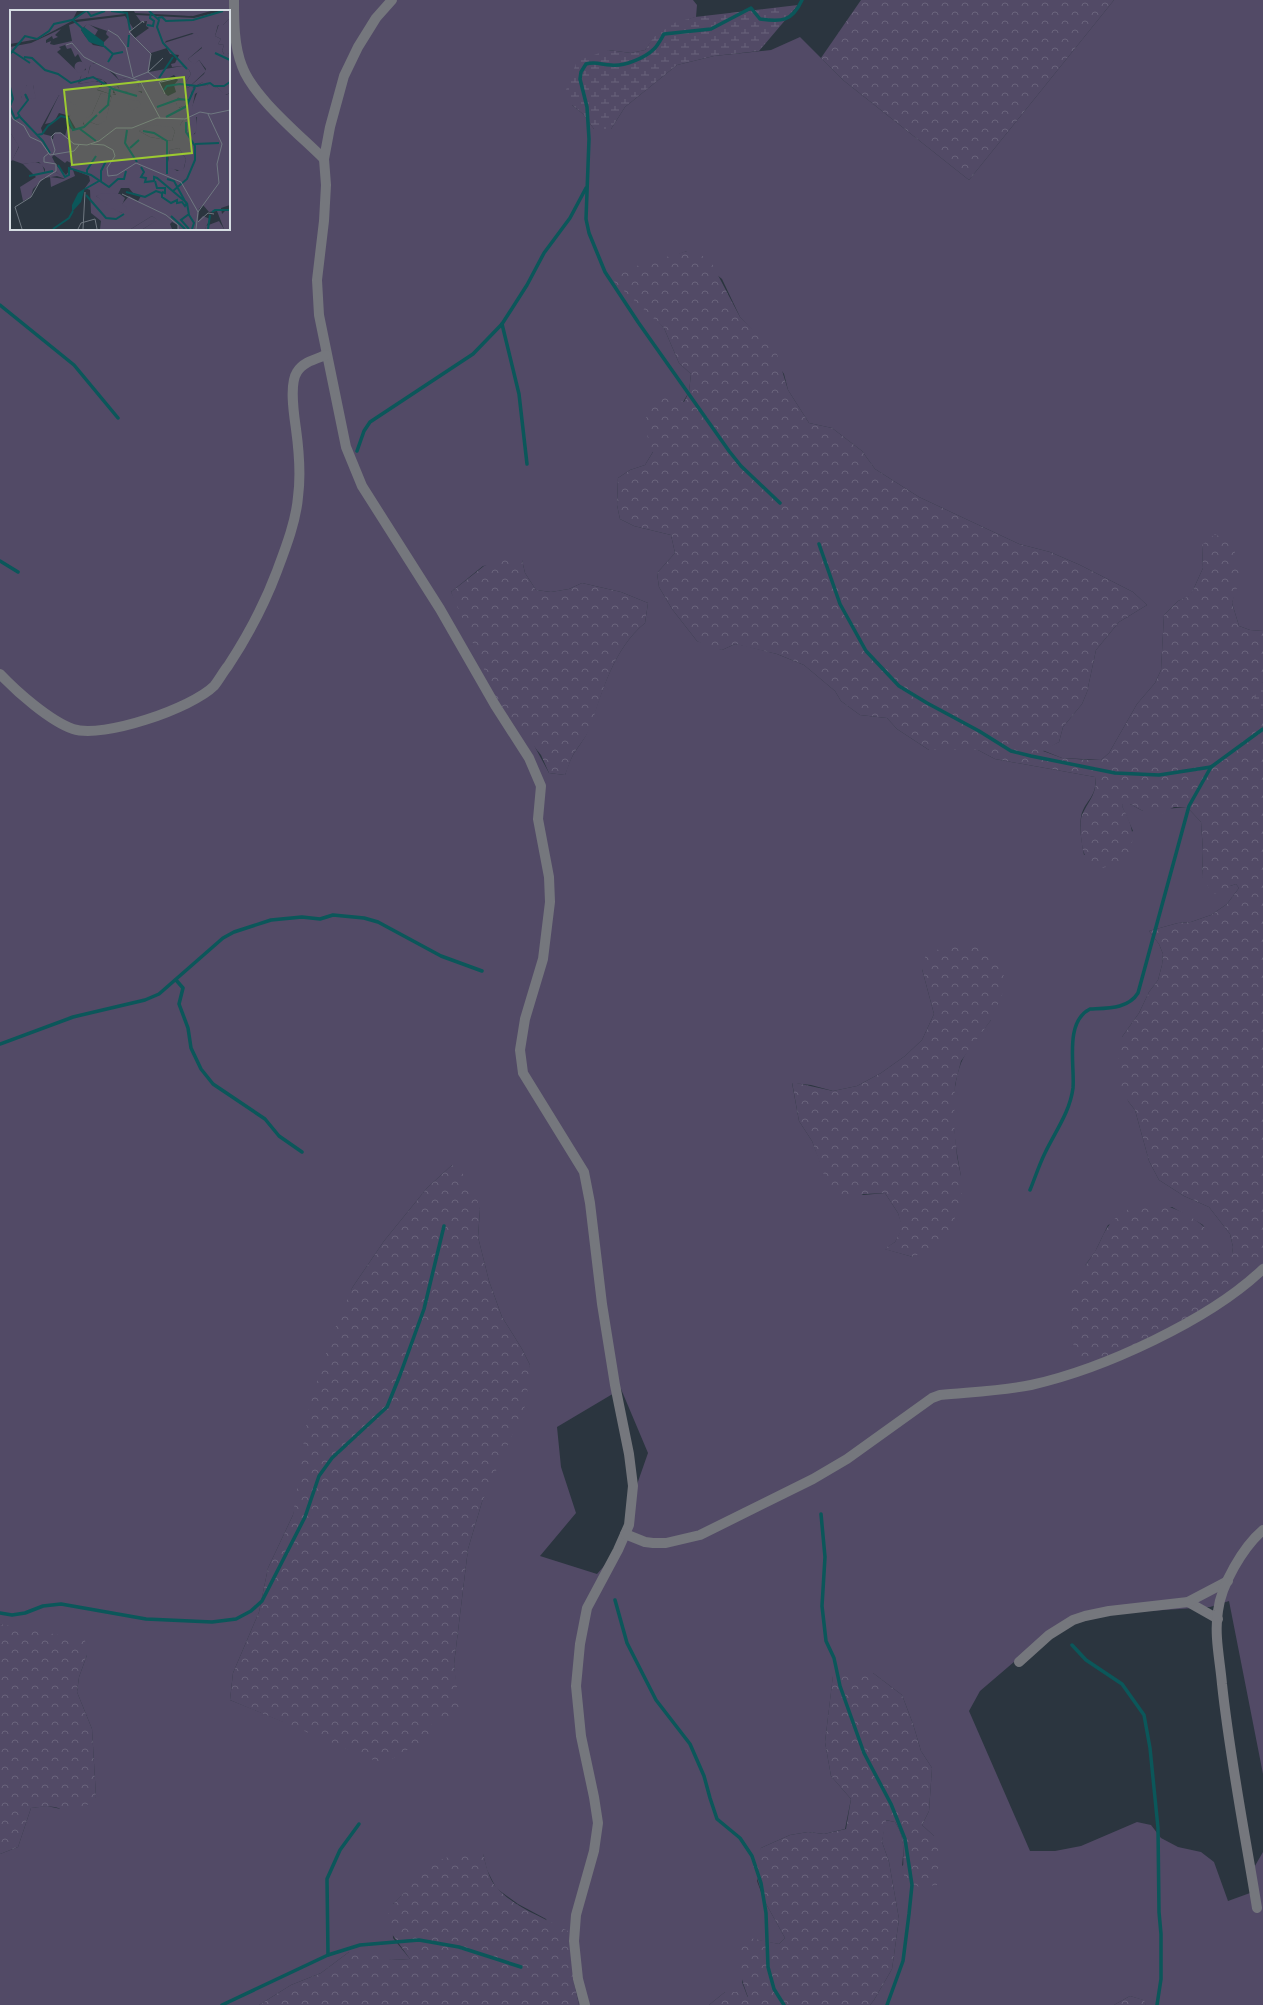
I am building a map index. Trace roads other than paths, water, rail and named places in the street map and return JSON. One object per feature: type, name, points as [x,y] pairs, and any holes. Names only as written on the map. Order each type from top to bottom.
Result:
[{"type":"street","points":[[234,0],[235,29],[241,65],[247,79],[268,103],[324,159]]},
{"type":"street","points":[[392,0],[376,18],[358,47],[344,76],[330,127],[324,159],[326,185],[324,221],[317,280],[319,316],[346,447],[362,486],[440,609],[495,706],[529,758],[541,786],[538,819],[549,877],[550,902],[543,959],[525,1019],[520,1050],[523,1073],[584,1172],[590,1203],[602,1304],[614,1378],[629,1454],[633,1486],[629,1526],[587,1608],[580,1644],[576,1686],[581,1736],[598,1823],[594,1851],[576,1914],[574,1941],[578,1979],[585,2005]]},
{"type":"street","points":[[0,674],[11,686],[58,722],[75,729],[90,731],[147,719],[181,707],[202,697],[215,685],[236,653],[261,606],[280,564],[290,534],[298,497],[299,452],[294,417],[294,380],[297,372],[305,364],[326,355]]},
{"type":"street","points":[[625,1534],[645,1542],[653,1543],[666,1543],[700,1535],[812,1479],[847,1459],[932,1398],[940,1395],[1031,1384],[1104,1361],[1152,1341],[1208,1309],[1237,1292],[1263,1269]]},
{"type":"street","points":[[1257,1908],[1226,1717],[1217,1635],[1218,1611],[1228,1580],[1238,1561],[1257,1535],[1263,1530]]},
{"type":"street","points":[[1019,1662],[1049,1635],[1073,1620],[1110,1611],[1188,1602],[1228,1580]]},
{"type":"street","points":[[1188,1602],[1218,1619]]},
{"type":"waterway","points":[[780,503],[741,466],[729,451],[638,322],[605,272],[589,233],[586,219],[589,139],[587,107],[580,79],[581,72],[586,64],[596,63],[622,65],[645,56],[654,49],[664,34],[711,29],[751,8],[760,19],[785,19],[794,13],[802,0]]},
{"type":"waterway","points":[[357,451],[364,431],[370,422],[473,354],[502,324],[527,285],[544,253],[570,218],[586,188]]},
{"type":"waterway","points":[[0,305],[74,365],[118,418]]},
{"type":"waterway","points":[[502,324],[519,394],[527,464]]},
{"type":"waterway","points":[[819,544],[840,604],[866,651],[899,686],[979,731],[1011,751],[1115,773],[1159,775],[1211,767]]},
{"type":"waterway","points":[[0,561],[18,572]]},
{"type":"waterway","points":[[1030,1190],[1043,1158],[1069,1105],[1073,1088],[1072,1045],[1077,1024],[1082,1015],[1090,1009],[1117,1007],[1129,1002],[1138,993],[1189,806],[1211,767],[1263,729]]},
{"type":"waterway","points":[[0,1044],[73,1017],[145,1000],[159,994],[223,938],[234,932],[271,920],[302,917],[320,919],[333,915],[364,918],[378,922],[441,956],[482,971]]},
{"type":"waterway","points":[[176,980],[183,988],[179,1004],[188,1028],[191,1048],[201,1069],[213,1084],[265,1119],[279,1136],[302,1152]]},
{"type":"waterway","points":[[0,1613],[12,1615],[25,1613],[43,1606],[61,1604],[146,1619],[212,1622],[236,1619],[251,1611],[262,1601],[305,1517],[319,1476],[332,1458],[387,1407],[424,1309],[444,1226]]},
{"type":"waterway","points":[[821,1514],[825,1557],[822,1606],[826,1641],[834,1658],[840,1686],[864,1753],[891,1804],[905,1839],[912,1885],[903,1961],[887,2005]]},
{"type":"waterway","points":[[615,1600],[627,1643],[656,1700],[690,1744],[704,1776],[717,1819],[740,1838],[752,1856],[761,1883],[766,1913],[768,1967],[774,1989],[784,2005]]},
{"type":"waterway","points":[[1072,1645],[1086,1660],[1122,1684],[1144,1715],[1150,1748],[1158,1828],[1161,1979],[1157,2005]]},
{"type":"waterway","points":[[328,1955],[327,1879],[340,1850],[359,1824]]},
{"type":"waterway","points":[[222,2005],[328,1955],[360,1945],[419,1940],[459,1947],[521,1967]]}]
